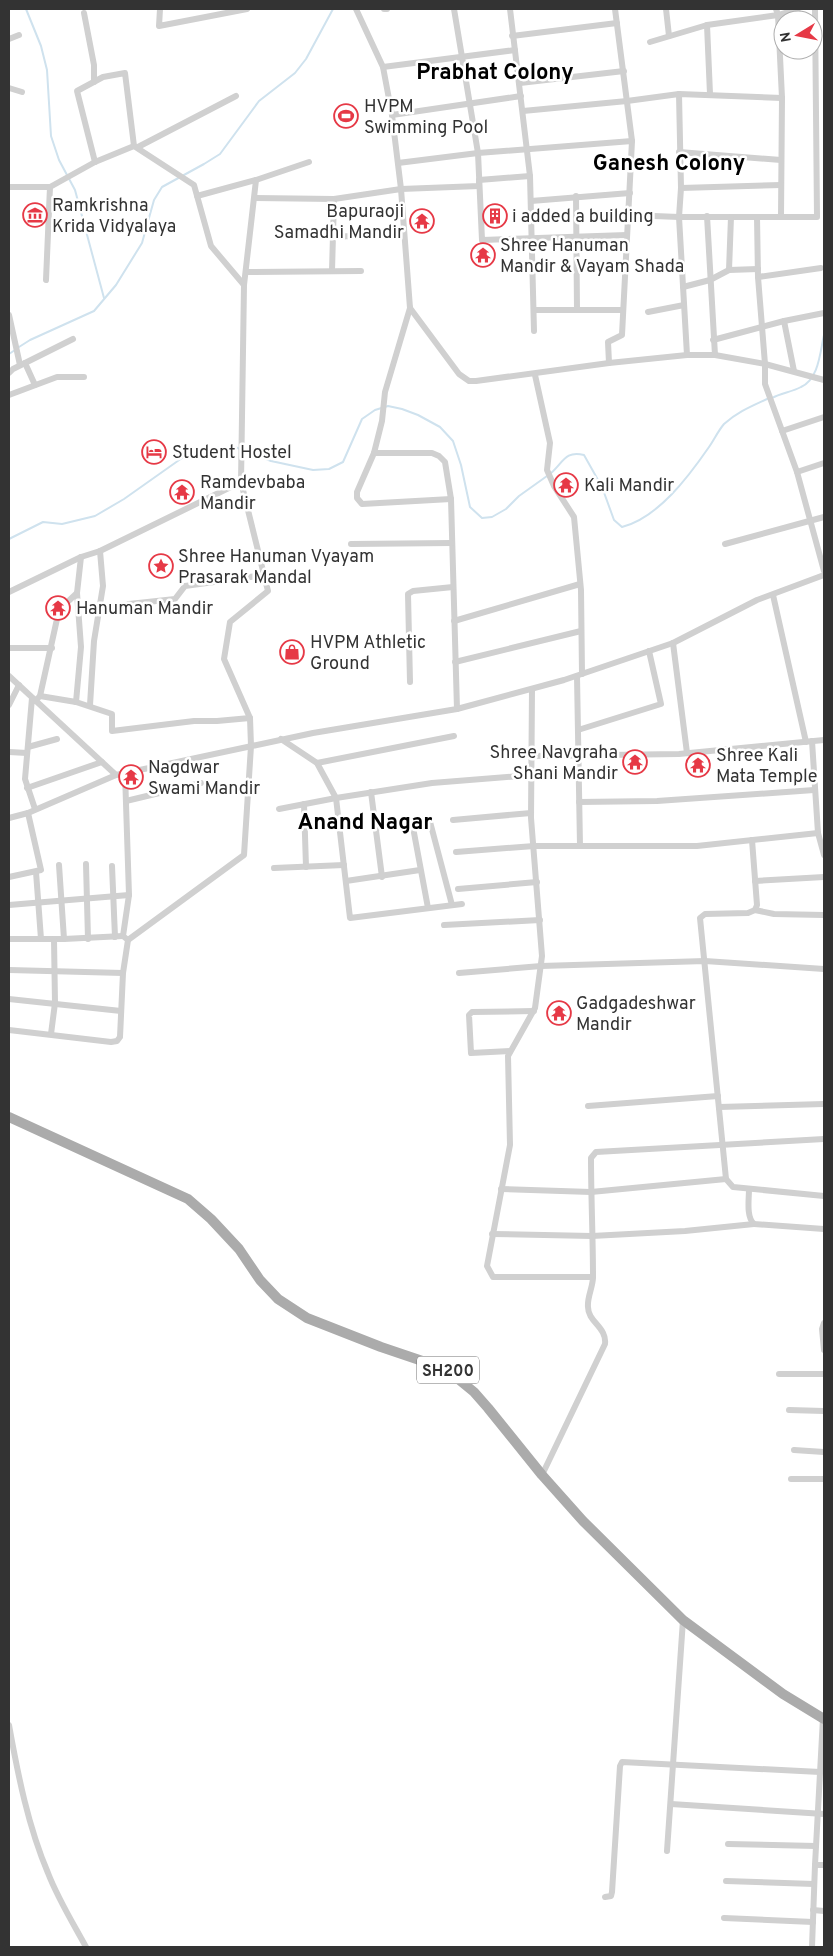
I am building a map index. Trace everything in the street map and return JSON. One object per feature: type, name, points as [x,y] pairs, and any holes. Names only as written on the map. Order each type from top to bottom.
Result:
[{"type":"main road","name":"SH200","points":[[9,1117],[188,1199],[211,1219],[239,1249],[260,1280],[278,1299],[306,1318],[446,1369],[474,1392],[542,1475],[589,1527],[683,1620],[783,1694],[824,1718]]},
{"type":"street","points":[[160,9],[159,26],[247,9]]},
{"type":"street","points":[[206,9],[206,17]]},
{"type":"street","points":[[356,9],[383,67],[392,115],[401,189],[410,308],[385,392],[382,421],[374,453],[357,492],[357,498],[362,504],[451,499]]},
{"type":"street","points":[[454,9],[478,153],[482,240],[627,235]]},
{"type":"street","points":[[510,9],[528,148],[534,331]]},
{"type":"street","points":[[609,363],[608,342],[622,335],[632,141],[616,9]]},
{"type":"street","points":[[666,9],[670,36]]},
{"type":"street","points":[[629,215],[818,217],[815,9]]},
{"type":"street","points":[[84,12],[94,65],[94,82]]},
{"type":"street","points":[[650,42],[708,25],[773,13]]},
{"type":"street","points":[[512,36],[617,23]]},
{"type":"street","points":[[708,25],[710,94]]},
{"type":"street","points":[[9,39],[20,35]]},
{"type":"street","points":[[383,67],[515,50]]},
{"type":"street","points":[[780,60],[782,98],[781,216]]},
{"type":"street","points":[[520,83],[624,71]]},
{"type":"street","points":[[95,162],[77,91],[104,77],[125,73],[136,146],[194,185],[211,246],[244,285]]},
{"type":"street","points":[[9,88],[22,92]]},
{"type":"street","points":[[523,111],[679,94],[782,98]]},
{"type":"street","points":[[679,94],[681,188],[679,217],[687,355]]},
{"type":"street","points":[[9,187],[50,187],[95,162],[136,146],[236,96]]},
{"type":"street","points":[[392,115],[521,96]]},
{"type":"street","points":[[398,163],[528,148],[632,141]]},
{"type":"street","points":[[679,152],[781,160]]},
{"type":"street","points":[[197,196],[256,180],[309,162]]},
{"type":"street","points":[[479,180],[530,176]]},
{"type":"street","points":[[9,939],[126,938],[244,856],[251,746],[250,718],[224,658],[230,622],[268,591],[241,482],[244,285],[256,180]]},
{"type":"street","points":[[255,198],[334,199],[401,189],[479,186],[479,180]]},
{"type":"street","points":[[681,188],[781,185]]},
{"type":"street","points":[[46,280],[50,187]]},
{"type":"street","points":[[531,201],[630,193]]},
{"type":"street","points":[[576,196],[578,310]]},
{"type":"street","points":[[332,271],[334,199]]},
{"type":"street","points":[[707,216],[715,355]]},
{"type":"street","points":[[729,270],[731,217]]},
{"type":"street","points":[[757,217],[758,277],[765,384],[797,472],[812,521],[824,571]]},
{"type":"street","points":[[334,237],[351,236]]},
{"type":"street","points":[[758,277],[821,268]]},
{"type":"street","points":[[683,286],[710,280],[729,270],[758,269]]},
{"type":"street","points":[[246,272],[361,271]]},
{"type":"street","points":[[648,312],[684,305]]},
{"type":"street","points":[[410,308],[459,374],[464,378],[476,381],[535,375],[609,363],[687,355],[715,355],[765,364],[824,380]]},
{"type":"street","points":[[534,310],[623,310]]},
{"type":"street","points":[[713,340],[822,313]]},
{"type":"street","points":[[9,315],[21,362],[34,385]]},
{"type":"street","points":[[784,321],[794,371]]},
{"type":"street","points":[[9,374],[21,362],[73,339]]},
{"type":"street","points":[[535,375],[550,443],[547,470],[554,486],[574,517],[580,584],[581,631],[578,730],[580,846]]},
{"type":"street","points":[[9,395],[57,378],[84,377]]},
{"type":"street","points":[[782,430],[824,417]]},
{"type":"street","points":[[374,453],[432,453],[439,456],[445,462],[451,499],[457,709]]},
{"type":"street","points":[[797,472],[824,463]]},
{"type":"street","points":[[9,592],[241,482]]},
{"type":"street","points":[[725,544],[824,517]]},
{"type":"street","points":[[351,544],[452,543]]},
{"type":"street","points":[[90,705],[94,641],[103,586],[100,550]]},
{"type":"street","points":[[76,702],[82,647],[77,593],[81,557]]},
{"type":"street","points":[[129,604],[175,599],[185,586],[264,575]]},
{"type":"street","points":[[9,818],[28,813],[116,775],[282,739],[457,709],[579,675],[673,643],[741,607],[824,575]]},
{"type":"street","points":[[454,620],[580,584]]},
{"type":"street","points":[[410,682],[408,594],[413,590],[453,587]]},
{"type":"street","points":[[35,809],[25,779],[27,750],[36,698],[52,648],[59,610],[77,593]]},
{"type":"street","points":[[774,595],[809,741],[818,832],[824,855]]},
{"type":"street","points":[[455,662],[581,631]]},
{"type":"street","points":[[673,643],[688,753]]},
{"type":"street","points":[[9,648],[52,648]]},
{"type":"street","points":[[578,730],[661,704],[649,651]]},
{"type":"street","points":[[9,676],[36,698],[116,775]]},
{"type":"street","points":[[9,705],[19,685]]},
{"type":"street","points":[[532,689],[531,813],[542,956],[534,1011],[508,1056],[510,1145],[487,1266],[493,1277],[593,1277]]},
{"type":"street","points":[[36,698],[76,702],[90,705],[112,714],[112,731],[194,721],[250,718]]},
{"type":"street","points":[[317,763],[454,736]]},
{"type":"street","points":[[9,752],[27,750],[56,739]]},
{"type":"street","points":[[282,739],[317,763],[336,798],[350,918],[462,904]]},
{"type":"street","points":[[532,756],[688,753],[824,740]]},
{"type":"street","points":[[27,788],[102,762]]},
{"type":"street","points":[[9,1030],[115,1042],[120,1037],[129,895],[125,773]]},
{"type":"street","points":[[279,809],[432,783],[520,776]]},
{"type":"street","points":[[126,801],[201,783]]},
{"type":"street","points":[[579,802],[657,801],[814,790]]},
{"type":"street","points":[[371,792],[382,877]]},
{"type":"street","points":[[304,804],[306,866]]},
{"type":"street","points":[[9,877],[42,870],[28,813]]},
{"type":"street","points":[[453,820],[531,813]]},
{"type":"street","points":[[376,828],[429,818],[452,905]]},
{"type":"street","points":[[412,822],[428,908]]},
{"type":"street","points":[[456,852],[534,846],[697,846],[818,832]]},
{"type":"street","points":[[752,840],[757,905],[755,910]]},
{"type":"street","points":[[86,864],[88,939]]},
{"type":"street","points":[[59,865],[64,939]]},
{"type":"street","points":[[274,868],[344,865]]},
{"type":"street","points":[[112,866],[115,937]]},
{"type":"street","points":[[346,882],[420,870]]},
{"type":"street","points":[[36,872],[41,939]]},
{"type":"street","points":[[755,881],[824,877]]},
{"type":"street","points":[[458,889],[537,882]]},
{"type":"street","points":[[9,905],[129,895]]},
{"type":"street","points":[[824,915],[774,914],[755,910],[748,913],[702,915],[700,918],[726,1179],[733,1187],[824,1196]]},
{"type":"street","points":[[444,925],[540,920]]},
{"type":"street","points":[[51,1034],[55,1003],[54,939]]},
{"type":"street","points":[[459,973],[541,966],[705,961],[824,968]]},
{"type":"street","points":[[9,970],[123,973]]},
{"type":"street","points":[[9,999],[121,1011]]},
{"type":"street","points":[[510,1051],[471,1053],[468,1015],[472,1012],[534,1011]]},
{"type":"street","points":[[588,1106],[718,1096]]},
{"type":"street","points":[[719,1107],[824,1104]]},
{"type":"street","points":[[542,1475],[605,1344],[606,1338],[603,1330],[590,1314],[588,1308],[593,1277],[591,1158],[596,1152],[824,1139]]},
{"type":"street","points":[[501,1189],[591,1192],[726,1179]]},
{"type":"street","points":[[749,1189],[750,1216],[754,1224]]},
{"type":"street","points":[[492,1234],[592,1236],[685,1231],[754,1224],[824,1229]]},
{"type":"street","points":[[824,1323],[822,1329],[824,1350]]},
{"type":"street","points":[[779,1374],[824,1374]]},
{"type":"street","points":[[789,1410],[824,1411]]},
{"type":"street","points":[[794,1450],[824,1452]]},
{"type":"street","points":[[791,1479],[824,1479]]},
{"type":"street","points":[[667,1851],[683,1620]]},
{"type":"street","points":[[812,1947],[814,1865],[821,1814],[820,1772],[824,1718]]},
{"type":"street","points":[[9,1725],[18,1774],[39,1849],[57,1893],[86,1947]]},
{"type":"street","points":[[605,1897],[610,1896],[612,1892],[620,1766],[622,1762],[820,1772]]},
{"type":"street","points":[[671,1804],[821,1814]]},
{"type":"street","points":[[728,1844],[816,1846]]},
{"type":"street","points":[[814,1865],[824,1865]]},
{"type":"street","points":[[726,1881],[814,1884]]},
{"type":"street","points":[[813,1910],[824,1911]]},
{"type":"street","points":[[724,1918],[813,1922]]},
{"type":"waterway","points":[[26,9],[41,46],[47,70],[51,136],[59,160],[75,190],[104,298]]},
{"type":"waterway","points":[[19,347],[30,340],[94,311],[116,285],[142,243],[154,200],[162,187],[220,154],[259,101],[295,73],[306,59],[333,9]]},
{"type":"waterway","points":[[772,398],[801,387],[812,378],[818,364],[824,335]]},
{"type":"waterway","points":[[9,354],[15,350]]},
{"type":"waterway","points":[[551,473],[568,456],[573,454],[584,455],[602,487],[614,520],[622,527],[648,515],[682,483],[724,424],[739,413],[767,399]]},
{"type":"waterway","points":[[9,539],[43,522],[62,524],[95,516],[124,499],[182,458],[214,448],[235,447],[271,461],[313,470],[329,469],[343,462],[362,419],[375,410],[388,406],[418,415],[440,427],[453,441],[461,465],[470,507],[482,518],[492,517],[506,509],[519,496],[547,476]]},
{"type":"place","name":"HVPM Swimming Pool","points":[[346,116]]},
{"type":"place","name":"Ramkrishna Krida Vidyalaya","points":[[35,215]]},
{"type":"place","name":"i added a building","points":[[495,216]]},
{"type":"place","name":"Bapuraoji Samadhi Mandir","points":[[422,221]]},
{"type":"place","name":"Shree Hanuman Mandir & Vayam Shada","points":[[483,255]]},
{"type":"place","name":"Student Hostel","points":[[154,452]]},
{"type":"place","name":"Kali Mandir","points":[[566,485]]},
{"type":"place","name":"Ramdevbaba Mandir","points":[[182,492]]},
{"type":"place","name":"Shree Hanuman Vyayam Prasarak Mandal","points":[[161,566]]},
{"type":"place","name":"Hanuman Mandir","points":[[58,608]]},
{"type":"place","name":"HVPM Athletic Ground","points":[[292,652]]},
{"type":"place","name":"Shree Navgraha Shani Mandir","points":[[635,762]]},
{"type":"place","name":"Shree Kali Mata Temple","points":[[698,765]]},
{"type":"place","name":"Nagdwar Swami Mandir","points":[[131,777]]},
{"type":"place","name":"Gadgadeshwar Mandir","points":[[559,1013]]},
{"type":"district","name":"Prabhat Colony","points":[[495,71]]},
{"type":"district","name":"Ganesh Colony","points":[[669,162]]},
{"type":"district","name":"Anand Nagar","points":[[365,821]]}]
